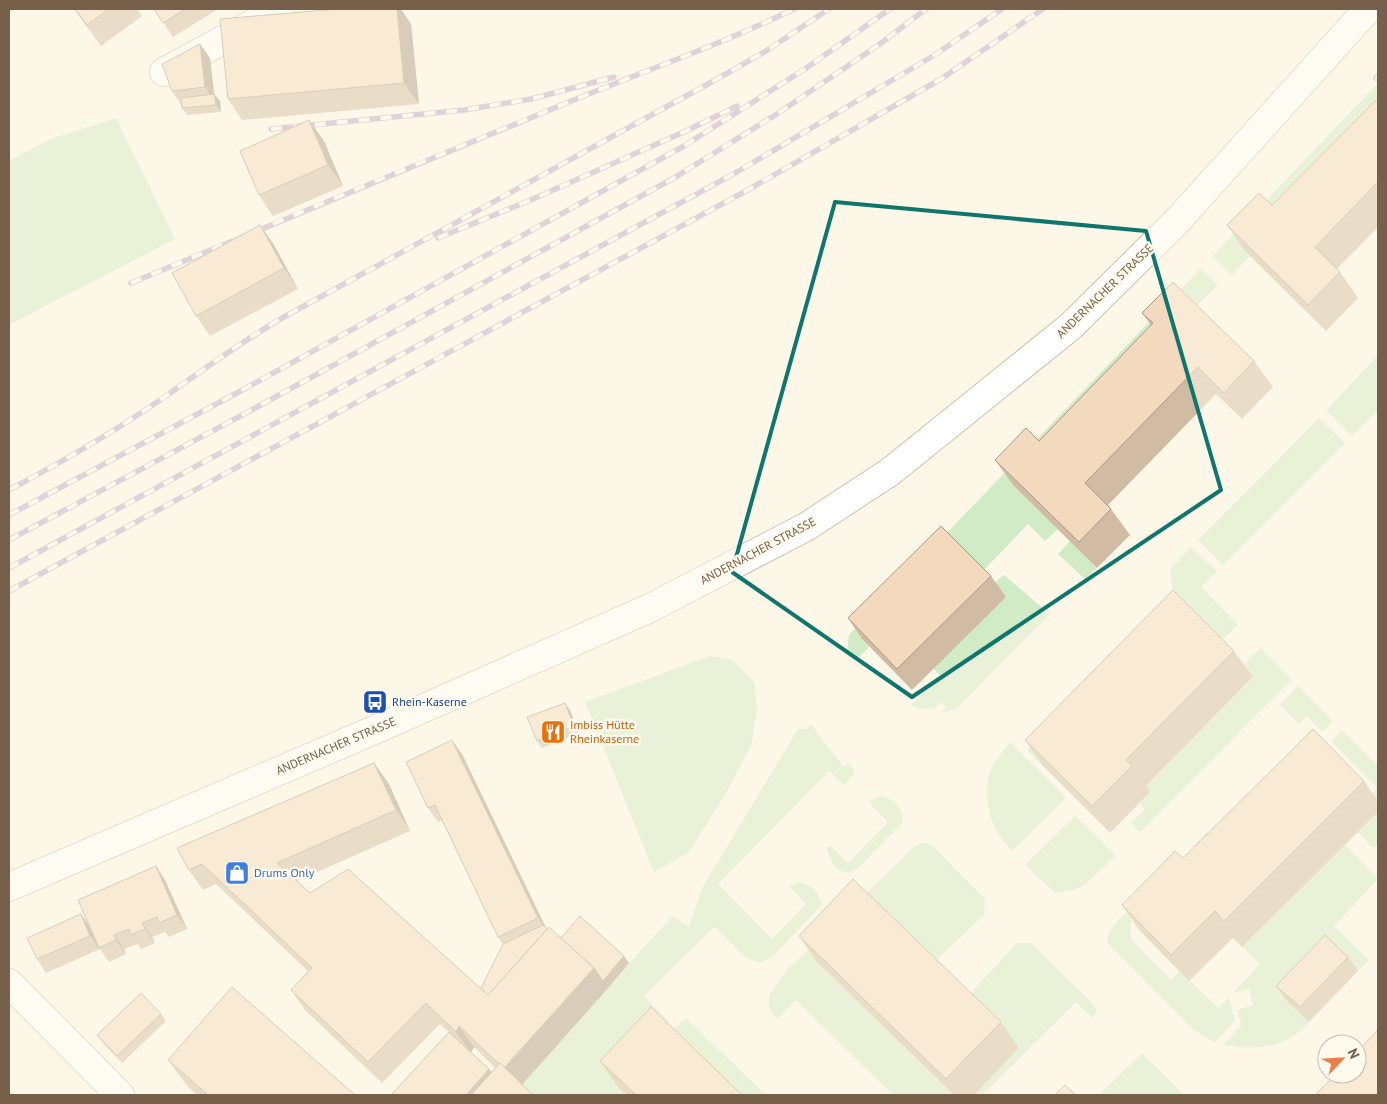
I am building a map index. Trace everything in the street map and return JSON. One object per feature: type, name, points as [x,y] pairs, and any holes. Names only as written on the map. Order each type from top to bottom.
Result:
[{"type":"street","points":[[164,72],[280,9]]},
{"type":"street","name":"ANDERNACHER STRASSE","points":[[9,887],[379,728],[650,608],[806,527],[890,472],[1071,326],[1179,219],[1368,9]]},
{"type":"street","points":[[9,983],[120,1095]]},
{"type":"highlighted area","points":[[835,202],[1146,231],[1221,490],[912,697],[732,572]]},
{"type":"green space","points":[[1378,83],[1378,143],[1246,252],[1250,256],[1232,275],[1213,256]]},
{"type":"green space","points":[[116,118],[175,239],[9,325],[9,161],[50,139]]},
{"type":"green space","points":[[1201,268],[1218,285],[1014,486],[1058,529],[1045,541],[1028,524],[982,572],[862,639],[869,647],[855,661],[847,654],[849,635]]},
{"type":"green space","points":[[1378,355],[1378,410],[1352,436],[1326,411]]},
{"type":"green space","points":[[1319,418],[1345,443],[1223,565],[1198,540]]},
{"type":"green space","points":[[1070,541],[1097,568],[1085,579],[1058,554]]},
{"type":"green space","points":[[1191,547],[1217,571],[1201,587],[1238,625],[1218,643],[1043,766],[1027,750],[1174,601],[1170,569]]},
{"type":"green space","points":[[1004,575],[1050,614],[956,709],[942,712],[946,707],[941,702],[933,709],[917,708],[911,705],[941,677],[933,668],[1005,597],[993,584]]},
{"type":"green space","points":[[1261,648],[1292,679],[1140,832],[1131,823],[1145,809],[1140,803],[1150,792],[1145,787],[1253,678],[1242,666]]},
{"type":"green space","points":[[710,656],[732,660],[754,682],[757,711],[751,746],[726,793],[689,852],[654,872],[585,702]]},
{"type":"green space","points":[[1298,686],[1333,721],[1322,732],[1307,716],[1299,724],[1280,705]]},
{"type":"green space","points":[[812,724],[844,767],[849,763],[855,771],[854,774],[844,785],[829,771],[718,884],[772,939],[806,904],[789,886],[801,883],[810,886],[820,897],[821,906],[773,956],[761,962],[756,962],[744,956],[714,927],[644,996],[668,1021],[634,1057],[618,1087],[627,1095],[524,1095],[518,1089],[673,916],[689,927],[702,888],[798,729],[806,729]]},
{"type":"green space","points":[[1342,730],[1378,766],[1378,803],[1370,795],[1377,788],[1331,741]]},
{"type":"green space","points":[[1010,742],[1066,798],[1012,851],[1002,839],[991,818],[987,796],[989,774],[998,757]]},
{"type":"green space","points":[[882,796],[898,805],[902,813],[903,822],[856,870],[851,872],[841,871],[833,864],[827,848],[829,845],[848,863],[888,822],[869,803],[872,799]]},
{"type":"green space","points":[[1378,812],[1378,843],[1373,848],[1358,832]]},
{"type":"green space","points":[[1075,816],[1116,855],[1085,885],[1073,890],[1055,893],[1025,865]]},
{"type":"green space","points":[[920,843],[927,843],[935,848],[985,899],[984,915],[932,964],[817,962],[954,1095],[893,1095],[796,1000],[777,1019],[771,1012],[769,1005],[769,995],[786,971]]},
{"type":"green space","points":[[1345,845],[1378,879],[1334,926],[1369,960],[1358,971],[1286,999],[1309,1022],[1287,1040],[1260,1047],[1223,1045],[1241,1025],[1237,1010],[1253,1005],[1249,989],[1233,993],[1260,964],[1242,947]]},
{"type":"green space","points":[[1131,908],[1131,939],[1171,980],[1180,971],[1218,1008],[1229,997],[1235,1021],[1215,1042],[1194,1030],[1108,945],[1111,929]]},
{"type":"green space","points":[[1017,943],[1031,943],[1094,1005],[1097,1011],[1092,1018],[1076,1002],[982,1095],[974,1095],[1019,1048],[967,997]]},
{"type":"green space","points":[[686,1018],[766,1095],[733,1095],[669,1034]]},
{"type":"green space","points":[[1142,1053],[1184,1095],[1099,1095]]},
{"type":"building","points":[[75,9],[109,9],[87,25]]},
{"type":"building","points":[[154,9],[186,9],[163,23]]},
{"type":"building","points":[[337,9],[397,9],[404,83],[228,99],[220,19]]},
{"type":"building","points":[[200,44],[205,87],[172,91],[162,64]]},
{"type":"building","points":[[1378,73],[1378,83],[1373,78]]},
{"type":"building","points":[[214,94],[216,105],[182,108],[181,98]]},
{"type":"building","points":[[1378,98],[1378,182],[1315,247],[1340,272],[1308,305],[1227,225],[1259,193],[1272,205]]},
{"type":"building","points":[[309,120],[328,165],[259,195],[240,151]]},
{"type":"building","points":[[260,225],[284,268],[196,316],[172,273]]},
{"type":"building","points":[[1173,282],[1254,361],[1224,393],[1198,367],[1085,483],[1111,509],[1079,542],[995,460],[1026,428],[1039,441],[1153,323],[1142,313]]},
{"type":"building","points":[[941,526],[991,576],[897,669],[848,618]]},
{"type":"building","points":[[1173,590],[1234,651],[1126,760],[1132,766],[1092,806],[1025,740]]},
{"type":"building","points":[[565,703],[574,726],[537,741],[527,717]]},
{"type":"building","points":[[1313,729],[1364,781],[1224,921],[1215,911],[1171,955],[1122,905],[1175,851],[1183,858]]},
{"type":"building","points":[[452,740],[538,918],[498,937],[435,805],[428,808],[406,762]]},
{"type":"building","points":[[374,763],[396,810],[277,863],[310,893],[348,869],[488,995],[549,927],[594,968],[504,1068],[459,1026],[456,1032],[426,1003],[368,1062],[291,990],[312,968],[202,864],[189,870],[177,848]]},
{"type":"building","points":[[156,866],[177,915],[159,923],[157,917],[142,923],[145,929],[131,935],[129,929],[114,935],[116,940],[99,948],[78,900]]},
{"type":"building","points":[[853,879],[1001,1022],[946,1079],[799,936]]},
{"type":"building","points":[[81,914],[90,936],[37,959],[27,938]]},
{"type":"building","points":[[580,916],[624,956],[603,981],[594,968],[561,938]]},
{"type":"building","points":[[543,925],[547,929],[488,995],[481,988],[503,944]]},
{"type":"building","points":[[1325,935],[1348,957],[1300,1007],[1276,986]]},
{"type":"building","points":[[232,987],[355,1095],[208,1095],[168,1060]]},
{"type":"building","points":[[141,993],[161,1014],[117,1056],[97,1035]]},
{"type":"building","points":[[651,1007],[742,1095],[636,1095],[600,1061]]},
{"type":"building","points":[[1378,1030],[1378,1095],[1315,1095],[1326,1084],[1367,1084],[1367,1042]]},
{"type":"building","points":[[449,1032],[489,1069],[466,1095],[391,1095]]},
{"type":"building","points":[[500,1063],[533,1095],[471,1095]]},
{"type":"building","points":[[1065,1085],[1076,1095],[1055,1095]]},
{"type":"railway","points":[[131,283],[709,46],[794,9]]},
{"type":"railway","points":[[9,490],[68,458],[126,423],[268,326],[717,79],[766,51],[829,9]]},
{"type":"railway","points":[[9,515],[248,387],[684,146],[805,69],[890,9]]},
{"type":"railway","points":[[9,540],[259,406],[674,178],[777,114],[880,44],[926,9]]},
{"type":"railway","points":[[9,568],[737,172],[933,56],[1002,9]]},
{"type":"railway","points":[[9,591],[746,191],[941,79],[1043,9]]},
{"type":"railway","points":[[271,129],[464,110],[531,99],[614,77]]},
{"type":"railway","points":[[438,238],[533,199],[686,131],[737,106]]},
{"type":"place","name":"Rhein-Kaserne","points":[[375,702]]},
{"type":"place","name":"Imbiss Hütte Rheinkaserne","points":[[553,732]]},
{"type":"place","name":"Drums Only","points":[[237,873]]}]
